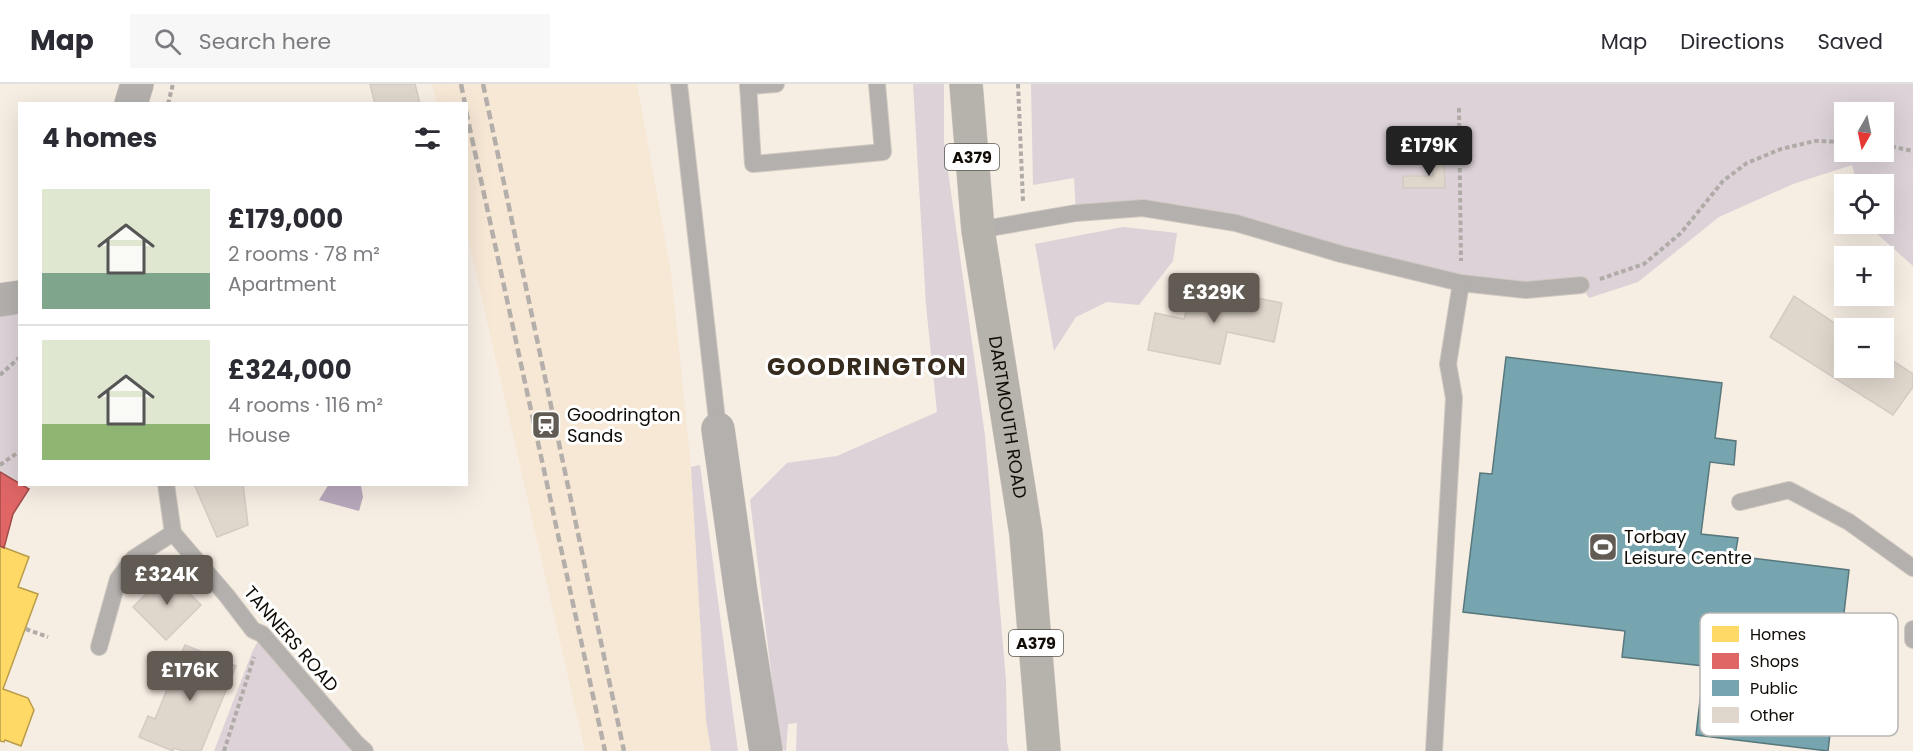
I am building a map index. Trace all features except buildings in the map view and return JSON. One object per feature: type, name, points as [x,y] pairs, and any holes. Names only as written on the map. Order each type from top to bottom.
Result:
[{"type":"main road","name":"DARTMOUTH ROAD","points":[[966,84],[978,230],[1026,534],[1044,751]]},
{"type":"street","points":[[132,102],[137,84]]},
{"type":"street","points":[[0,300],[18,297]]},
{"type":"street","points":[[718,429],[766,751]]},
{"type":"lane","points":[[680,84],[718,429]]},
{"type":"lane","points":[[776,84],[748,85],[753,164],[883,152],[877,84]]},
{"type":"lane","points":[[978,230],[1076,213],[1143,208],[1236,223],[1341,254],[1461,283],[1526,290],[1581,285]]},
{"type":"lane","points":[[1434,751],[1454,398],[1448,363],[1461,283]]},
{"type":"lane","points":[[99,647],[118,579],[134,558],[173,533],[166,486]]},
{"type":"lane","points":[[1740,502],[1790,490],[1849,522],[1913,568]]},
{"type":"lane","name":"TANNERS ROAD","points":[[173,533],[253,630],[262,634],[356,748]]},
{"type":"lane","points":[[1913,629],[1913,640]]},
{"type":"path","points":[[168,102],[173,84]]},
{"type":"path","points":[[1018,84],[1024,222]]},
{"type":"path","points":[[1459,108],[1461,283]]},
{"type":"path","points":[[1581,285],[1644,264],[1681,233],[1723,181],[1747,163],[1781,149],[1815,141],[1834,142]]},
{"type":"path","points":[[1894,147],[1913,152]]},
{"type":"path","points":[[0,375],[18,359]]},
{"type":"path","points":[[0,465],[18,452]]},
{"type":"path","points":[[26,629],[48,637]]},
{"type":"path","points":[[224,751],[262,634]]},
{"type":"shaded area","points":[[432,84],[637,84],[671,272],[691,467],[706,720],[711,751],[585,751],[468,237],[468,102],[437,102]]},
{"type":"shaded area","points":[[913,84],[944,84],[944,142],[985,436],[1006,680],[1009,751],[796,751],[797,723],[788,724],[785,751],[780,745],[750,500],[787,463],[837,456],[937,412],[926,305]]},
{"type":"shaded area","points":[[1031,84],[1913,84],[1913,266],[1894,249],[1894,246],[1891,246],[1877,234],[1894,234],[1894,174],[1854,174],[1852,165],[1793,184],[1719,217],[1638,282],[1589,298],[1581,285],[1526,290],[1143,208],[1076,213],[1074,178],[1033,185]]},
{"type":"shaded area","points":[[1123,227],[1177,233],[1173,261],[1139,305],[1107,302],[1076,317],[1054,351],[1035,244]]},
{"type":"shaded area","points":[[0,313],[18,313],[18,482],[0,472]]},
{"type":"shaded area","points":[[700,465],[738,751],[711,751],[706,720],[691,467]]},
{"type":"shaded area","points":[[328,486],[361,486],[363,497],[359,511],[319,500]]},
{"type":"shaded area","points":[[262,634],[364,751],[214,751],[253,650]]},
{"type":"railway","points":[[461,84],[465,102]]},
{"type":"railway","points":[[483,84],[624,751]]},
{"type":"railway","points":[[468,120],[605,751]]},
{"type":"place","name":"Goodrington Sands","points":[[546,425]]},
{"type":"place","name":"Torbay Leisure Centre","points":[[1603,547]]},
{"type":"district","name":"GOODRINGTON","points":[[867,367]]}]
